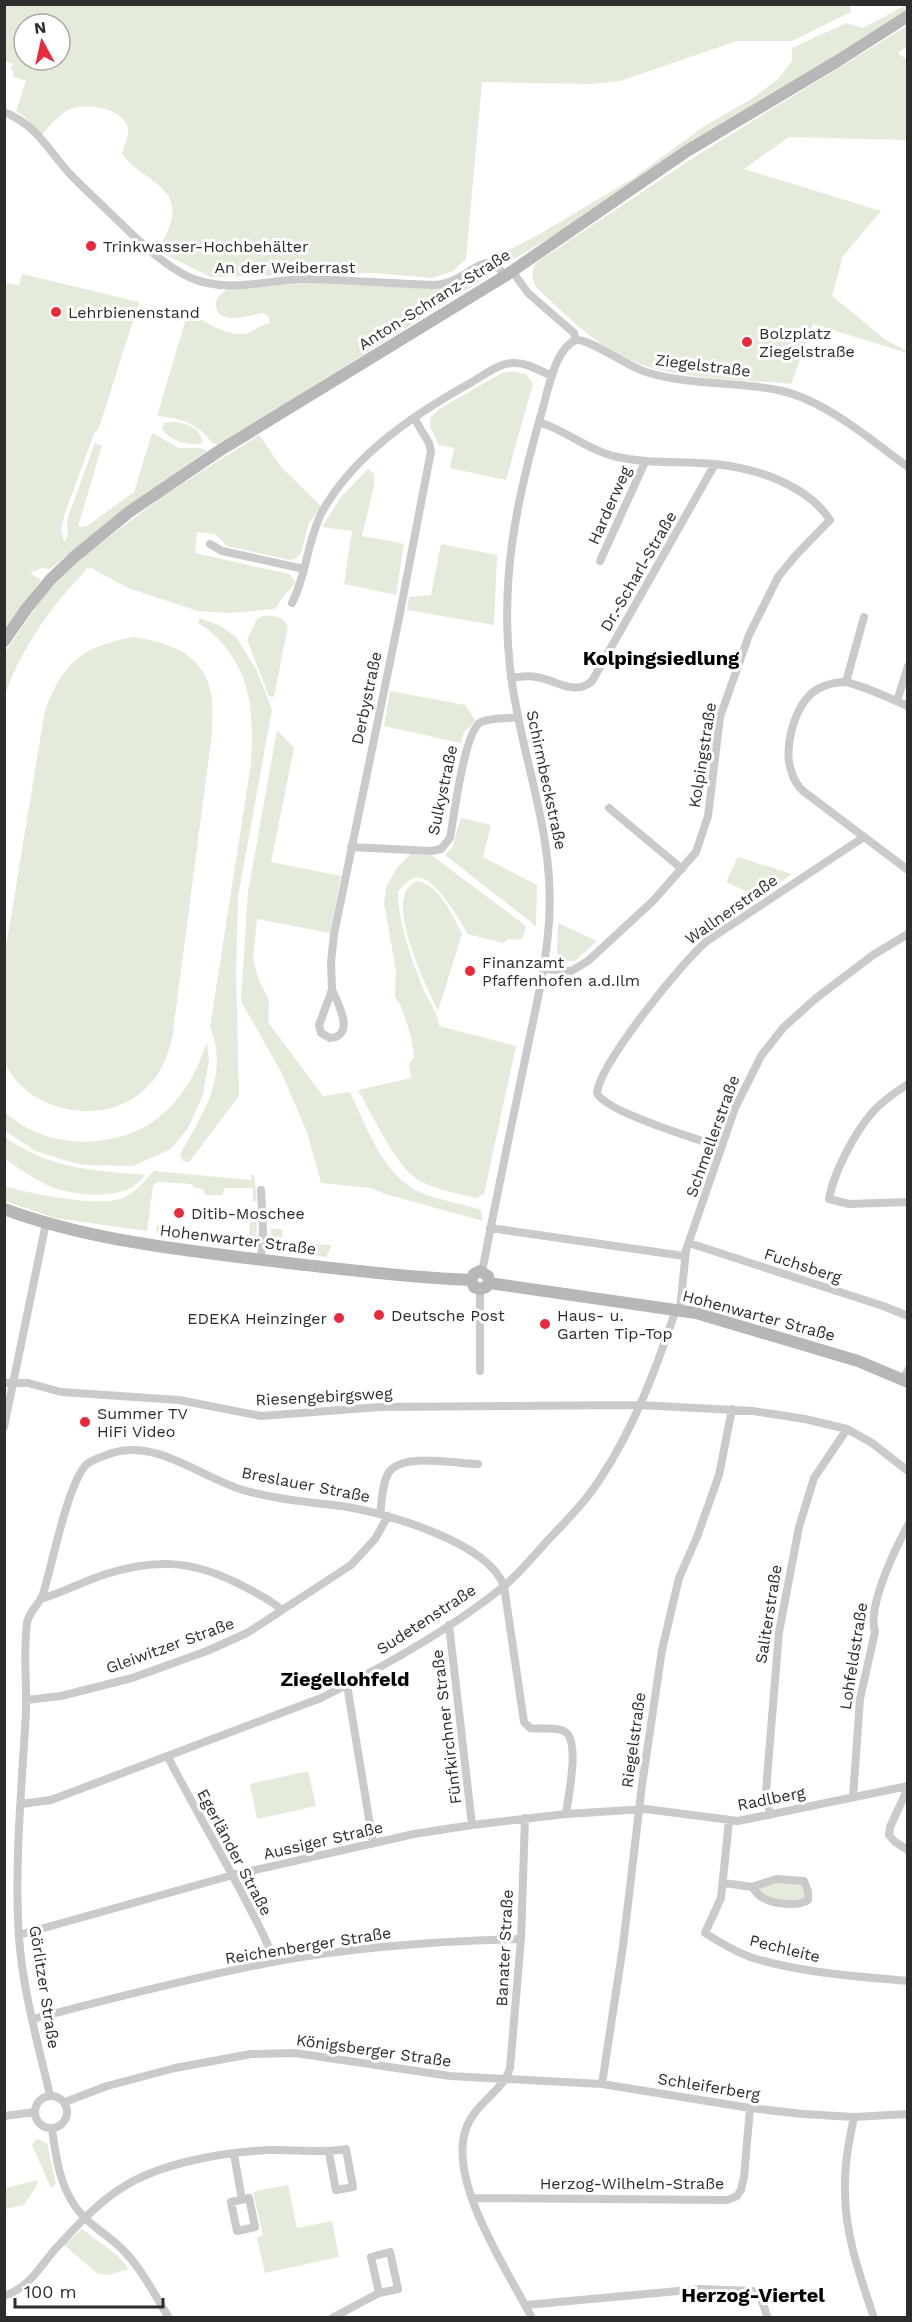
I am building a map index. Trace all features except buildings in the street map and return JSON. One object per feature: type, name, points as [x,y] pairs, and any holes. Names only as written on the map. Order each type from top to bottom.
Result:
[{"type":"main road","name":"Anton-Schranz-Straße","points":[[4,640],[27,608],[65,565],[129,512],[219,452],[508,274],[687,150],[806,80],[908,16]]},
{"type":"main road","name":"Hohenwarter Straße","points":[[4,1209],[70,1230],[150,1245],[261,1259],[481,1281],[696,1313],[906,1377]]},
{"type":"street","name":"An der Weiberrast","points":[[4,112],[17,118],[40,136],[69,172],[117,220],[162,259],[180,272],[200,281],[237,285],[306,279],[436,285],[456,279],[486,262],[508,274]]},
{"type":"street","name":"Ziegelstraße","points":[[508,274],[574,333],[576,340],[586,340],[627,364],[657,376],[742,385],[796,395],[833,414],[908,467]]},
{"type":"street","name":"Schirmbeckstraße","points":[[480,1371],[481,1281],[544,969],[550,915],[547,847],[511,678],[507,621],[511,542],[525,469],[552,376],[565,348],[576,340]]},
{"type":"street","points":[[292,603],[301,587],[316,525],[346,477],[382,442],[414,418],[505,364],[521,363],[552,376]]},
{"type":"street","name":"Derbystraße","points":[[332,990],[344,1020],[344,1026],[339,1035],[330,1038],[321,1033],[319,1025],[332,990],[333,944],[431,452],[429,443],[414,418]]},
{"type":"street","name":"Kolpingstraße","points":[[539,422],[604,453],[645,462],[716,464],[769,476],[794,487],[811,499],[830,519],[778,578],[749,635],[720,717],[708,816],[696,852],[653,900],[579,968],[563,971],[544,969]]},
{"type":"street","name":"Harderweg","points":[[600,561],[645,462]]},
{"type":"street","name":"Dr.-Scharl-Straße","points":[[511,678],[534,676],[576,688],[592,681],[716,464]]},
{"type":"street","points":[[210,544],[222,551],[304,569]]},
{"type":"street","points":[[846,682],[864,616]]},
{"type":"street","points":[[897,701],[908,666]]},
{"type":"street","points":[[908,706],[846,682],[830,684],[814,691],[803,704],[792,735],[789,757],[793,777],[803,791],[908,870]]},
{"type":"street","name":"Sulkystraße","points":[[351,847],[431,851],[445,846],[450,838],[471,732],[481,722],[518,717]]},
{"type":"street","points":[[609,808],[682,869]]},
{"type":"street","name":"Wallnerstraße","points":[[721,1147],[648,1122],[604,1102],[597,1093],[601,1078],[650,1006],[692,954],[707,941],[864,837]]},
{"type":"street","name":"Schmellerstraße","points":[[678,1310],[684,1256],[735,1108],[752,1073],[783,1028],[834,984],[908,934]]},
{"type":"street","points":[[908,1084],[870,1115],[847,1152],[830,1190],[829,1199],[849,1204],[908,1202]]},
{"type":"street","points":[[261,1190],[263,1230],[261,1259]]},
{"type":"street","points":[[4,1427],[9,1383],[46,1223]]},
{"type":"street","points":[[490,1228],[684,1256]]},
{"type":"street","name":"Fuchsberg","points":[[689,1243],[908,1316]]},
{"type":"street","name":"Sudetenstraße","points":[[21,1804],[51,1800],[321,1698],[449,1625],[504,1586],[577,1510],[600,1480],[618,1449],[639,1404],[678,1310]]},
{"type":"street","name":"Riesengebirgsweg","points":[[9,1383],[37,1385],[61,1392],[179,1400],[261,1416],[380,1407],[639,1404],[732,1409],[805,1419],[847,1429],[872,1443],[908,1471]]},
{"type":"street","name":"Riegelstraße","points":[[602,2084],[623,1946],[657,1678],[669,1614],[681,1573],[697,1537],[719,1475],[732,1409]]},
{"type":"street","name":"Saliterstraße","points":[[770,1815],[766,1796],[767,1778],[775,1661],[784,1594],[809,1491],[821,1465],[847,1429]]},
{"type":"street","name":"Breslauer Straße","points":[[41,1599],[77,1479],[89,1462],[121,1450],[145,1452],[169,1458],[240,1489],[289,1499],[351,1507],[421,1527],[482,1557],[495,1569],[504,1586]]},
{"type":"street","name":"Gleiwitzer Straße","points":[[26,1700],[43,1700],[72,1694],[159,1669],[247,1633],[351,1565],[370,1546],[384,1515],[387,1479],[390,1471],[397,1466],[421,1460],[478,1464]]},
{"type":"street","name":"Lohfeldstraße","points":[[853,1797],[860,1699],[875,1632],[873,1608],[908,1525]]},
{"type":"street","points":[[41,1599],[121,1570],[156,1563],[176,1563],[218,1574],[254,1592],[282,1611]]},
{"type":"street","points":[[504,1586],[524,1722],[530,1728],[562,1730],[571,1737],[573,1754],[566,1814]]},
{"type":"street","name":"Görlitzer Straße","points":[[41,1599],[32,1611],[27,1624],[26,1700],[18,1862],[19,1935],[33,2019],[50,2095]]},
{"type":"street","name":"Fünfkirchner Straße","points":[[449,1625],[472,1824]]},
{"type":"street","points":[[347,1685],[373,1843]]},
{"type":"street","name":"Egerländer Straße","points":[[168,1756],[200,1820],[233,1875],[268,1944],[274,1962]]},
{"type":"street","points":[[908,1787],[889,1832],[890,1838],[908,1850]]},
{"type":"street","name":"Radlberg","points":[[640,1810],[658,1810],[729,1821],[908,1787]]},
{"type":"street","name":"Aussiger Straße","points":[[19,1935],[233,1875],[373,1843],[472,1824],[566,1814],[640,1810]]},
{"type":"street","name":"Banater Straße","points":[[506,2078],[512,2058],[521,1939],[525,1818]]},
{"type":"street","name":"Pechleite","points":[[729,1821],[724,1882],[718,1908],[705,1933],[749,1956],[784,1966],[832,1974],[908,1981]]},
{"type":"street","points":[[724,1882],[752,1887],[776,1879],[795,1879],[804,1881],[807,1886],[808,1900],[791,1904],[767,1900],[752,1887]]},
{"type":"street","name":"Reichenberger Straße","points":[[33,2019],[177,1983],[274,1962],[377,1948],[521,1939]]},
{"type":"street","name":"Königsberger Straße","points":[[64,2102],[152,2073],[256,2054],[295,2053],[450,2076],[506,2078]]},
{"type":"street","points":[[506,2078],[479,2105],[465,2130],[463,2162],[472,2198],[492,2247],[532,2318]]},
{"type":"street","name":"Schleiferberg","points":[[506,2078],[602,2084],[750,2108],[854,2117],[908,2114]]},
{"type":"street","points":[[50,2095],[57,2096],[64,2102],[68,2110],[66,2118],[59,2126],[52,2128],[39,2123],[35,2112],[41,2099],[50,2095]]},
{"type":"street","name":"Herzog-Wilhelm-Straße","points":[[472,2198],[727,2200],[737,2196],[743,2184],[750,2108]]},
{"type":"street","points":[[4,2116],[35,2112]]},
{"type":"street","points":[[854,2117],[845,2170],[847,2216],[855,2258],[874,2318]]},
{"type":"street","points":[[52,2128],[61,2177],[76,2207],[85,2218],[122,2248],[137,2267],[169,2318]]},
{"type":"street","points":[[4,2296],[18,2290],[35,2277],[57,2246],[85,2218],[119,2190],[144,2176],[176,2166],[234,2154],[269,2150],[329,2153],[346,2149],[353,2187],[336,2190],[329,2153]]},
{"type":"street","points":[[234,2154],[242,2200]]},
{"type":"street","points":[[332,2318],[379,2293],[398,2289],[390,2253],[371,2257],[379,2293]]},
{"type":"street","points":[[525,2305],[690,2289],[753,2291],[760,2296],[768,2318]]},
{"type":"green space","points":[[850,4],[851,12],[792,41],[737,41],[620,81],[592,84],[482,82],[466,259],[453,271],[432,278],[374,273],[211,277],[156,250],[170,225],[172,205],[162,188],[128,161],[122,153],[128,130],[126,122],[120,116],[103,108],[75,108],[61,115],[40,136],[25,117],[16,111],[26,81],[13,76],[14,72],[72,72],[72,12],[12,12],[12,64],[5,61],[4,5]]},
{"type":"green space","points":[[906,5],[907,10],[589,215],[510,261],[507,251],[632,179],[703,127],[756,96],[779,78],[792,61],[792,48],[846,23],[863,28]]},
{"type":"green space","points":[[907,26],[907,46],[898,53],[907,60],[907,140],[789,137],[744,169],[881,211],[843,256],[832,296],[886,340],[907,353],[813,324],[791,384],[711,378],[670,372],[635,362],[607,348],[570,319],[536,287],[533,269],[536,263],[699,154]]},
{"type":"green space","points":[[478,269],[484,279],[220,445],[212,443],[195,426],[173,418],[157,416],[185,322],[194,315],[234,334],[248,333],[270,323],[268,316],[263,313],[236,318],[222,316],[216,306],[217,300],[229,288],[315,283],[434,289],[457,284]]},
{"type":"green space","points":[[22,274],[139,302],[98,431],[95,431],[64,516],[61,529],[64,542],[68,536],[68,517],[95,443],[102,446],[78,527],[87,526],[134,492],[152,433],[179,448],[201,448],[207,451],[114,517],[50,569],[42,568],[30,573],[41,580],[5,632],[5,283],[19,285]]},
{"type":"green space","points":[[513,371],[527,375],[533,384],[506,480],[450,468],[454,448],[439,445],[430,427],[430,418],[439,409],[502,373]]},
{"type":"green space","points":[[173,422],[192,427],[199,434],[203,443],[186,443],[170,437],[162,429],[164,423]]},
{"type":"green space","points":[[259,435],[282,468],[322,507],[309,523],[301,553],[295,559],[289,560],[227,546],[215,534],[197,532],[195,553],[289,574],[296,582],[278,606],[274,609],[230,613],[198,611],[128,588],[86,567],[86,570],[39,628],[20,660],[5,695],[5,652],[42,598],[76,562],[163,496]]},
{"type":"green space","points":[[368,469],[374,474],[374,486],[362,536],[404,544],[396,595],[344,584],[352,531],[322,527],[341,497]]},
{"type":"green space","points":[[441,544],[497,555],[494,625],[407,610],[409,597],[431,595]]},
{"type":"green space","points":[[263,616],[277,617],[288,626],[274,697],[269,696],[247,640],[257,619]]},
{"type":"green space","points":[[200,618],[221,626],[236,637],[256,669],[272,709],[238,897],[236,971],[239,1096],[189,1162],[183,1161],[180,1155],[204,1110],[215,1079],[217,1062],[210,1027],[252,748],[250,703],[242,676],[223,644],[198,623]]},
{"type":"green space","points":[[133,637],[161,643],[185,654],[203,672],[212,700],[212,733],[172,1039],[156,1077],[129,1101],[110,1108],[89,1111],[68,1109],[48,1103],[30,1093],[15,1079],[4,1061],[5,953],[45,710],[60,679],[77,659],[100,646]]},
{"type":"green space","points":[[390,691],[465,705],[476,721],[464,732],[461,743],[384,726]]},
{"type":"green space","points":[[277,730],[294,748],[271,862],[341,876],[330,933],[257,919],[253,960],[259,981],[269,1000],[268,1022],[323,1096],[350,1092],[377,1149],[396,1175],[422,1193],[481,1210],[483,1221],[371,1188],[321,1183],[307,1132],[281,1072],[241,1001],[248,892]]},
{"type":"green space","points":[[461,818],[491,825],[483,857],[537,885],[536,926],[445,855],[452,848]]},
{"type":"green space","points":[[410,854],[431,855],[526,926],[523,938],[508,939],[503,943],[468,934],[445,898],[429,882],[421,878],[413,878],[398,891],[400,915],[406,940],[439,1026],[516,1046],[484,1194],[476,1198],[436,1188],[414,1177],[398,1160],[358,1090],[411,1078],[409,1064],[414,1057],[411,1036],[401,1006],[395,997],[396,971],[384,903],[386,887],[396,869]]},
{"type":"green space","points":[[738,857],[792,874],[759,897],[726,882]]},
{"type":"green space","points":[[417,881],[432,888],[439,895],[462,934],[438,1011],[417,963],[404,922],[403,904],[407,889]]},
{"type":"green space","points":[[558,923],[597,941],[575,961],[564,961],[557,953]]},
{"type":"green space","points":[[207,1042],[209,1060],[203,1095],[188,1128],[171,1149],[133,1166],[83,1165],[60,1159],[36,1151],[5,1131],[5,1112],[22,1125],[63,1140],[85,1142],[107,1140],[128,1134],[148,1125],[179,1097],[200,1061]]},
{"type":"green space","points":[[5,1137],[21,1148],[55,1162],[89,1169],[145,1175],[127,1190],[108,1194],[77,1193],[57,1189],[37,1180],[5,1159]]},
{"type":"green space","points":[[154,1171],[251,1180],[251,1175],[254,1175],[257,1201],[253,1202],[253,1188],[224,1188],[223,1195],[205,1195],[203,1189],[195,1188],[191,1184],[158,1182],[153,1186],[147,1231],[55,1218],[5,1201],[4,1186],[65,1198],[113,1201],[132,1193]]},
{"type":"green space","points":[[250,1212],[257,1214],[256,1241],[250,1244],[156,1233],[157,1225],[200,1231],[200,1235],[249,1237]]},
{"type":"green space","points":[[270,1229],[282,1229],[282,1243],[332,1245],[326,1257],[282,1252],[274,1247]]},
{"type":"green space","points":[[308,1771],[316,1806],[257,1819],[250,1784]]},
{"type":"green space","points":[[804,1881],[809,1896],[791,1904],[757,1893],[759,1884]]},
{"type":"green space","points":[[37,2139],[47,2143],[56,2184],[51,2188],[32,2145]]},
{"type":"green space","points":[[38,2180],[24,2205],[5,2209],[5,2188]]},
{"type":"green space","points":[[288,2185],[297,2228],[332,2221],[339,2257],[265,2273],[257,2238],[263,2235],[253,2192]]},
{"type":"green space","points":[[82,2229],[118,2256],[128,2268],[109,2275],[98,2274],[64,2245]]},
{"type":"place","name":"Trinkwasser-Hochbehälter","points":[[91,246]]},
{"type":"place","name":"Lehrbienenstand","points":[[56,312]]},
{"type":"place","name":"Bolzplatz Ziegelstraße","points":[[747,342]]},
{"type":"place","name":"Finanzamt Pfaffenhofen a.d.Ilm","points":[[470,971]]},
{"type":"place","name":"Ditib-Moschee","points":[[179,1213]]},
{"type":"place","name":"Deutsche Post","points":[[379,1315]]},
{"type":"place","name":"EDEKA Heinzinger","points":[[339,1318]]},
{"type":"place","name":"Haus- u. Garten Tip-Top","points":[[545,1324]]},
{"type":"place","name":"Summer TV HiFi Video","points":[[85,1422]]},
{"type":"district","name":"Kolpingsiedlung","points":[[661,658]]},
{"type":"district","name":"Ziegellohfeld","points":[[345,1679]]},
{"type":"district","name":"Herzog-Viertel","points":[[753,2295]]}]
